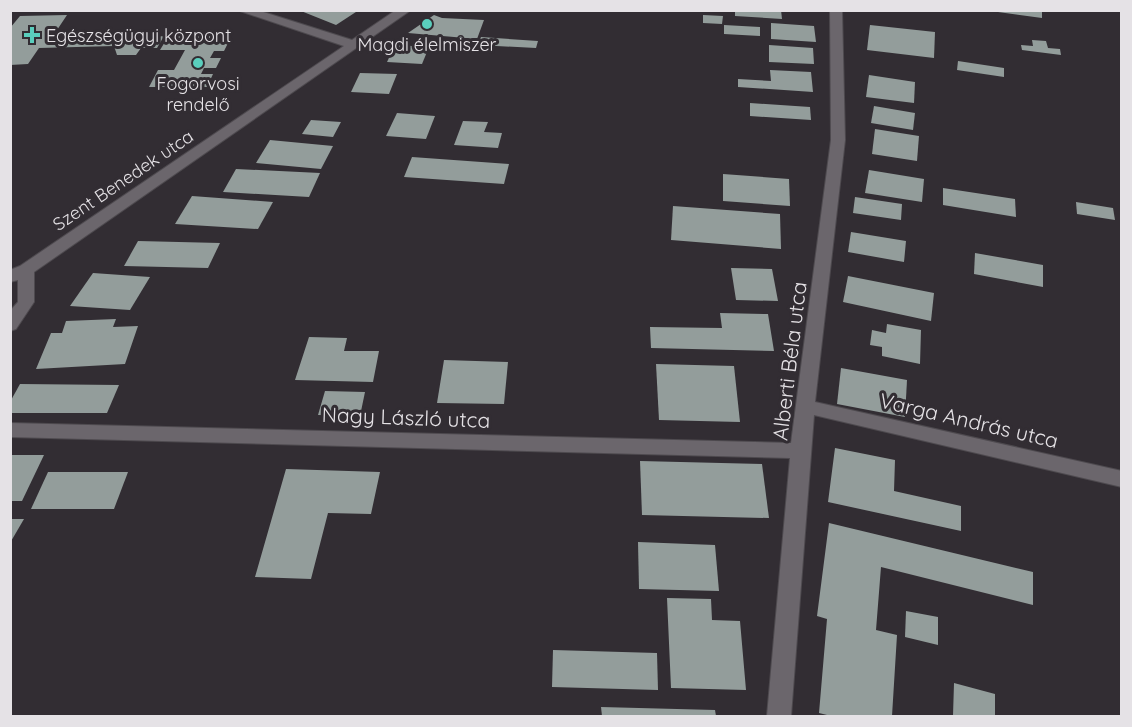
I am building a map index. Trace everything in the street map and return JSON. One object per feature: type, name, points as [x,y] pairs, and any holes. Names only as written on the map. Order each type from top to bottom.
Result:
[{"type":"street","points":[[243,10],[354,45]]},
{"type":"street","name":"Szent Benedek utca","points":[[18,274],[405,10]]},
{"type":"street","name":"Alberti Béla utca","points":[[779,717],[800,451],[838,140],[836,10]]},
{"type":"street","points":[[10,325],[26,302],[18,274]]},
{"type":"street","name":"Varga András utca","points":[[807,407],[1122,479]]},
{"type":"street","name":"Nagy László utca","points":[[10,430],[800,451]]},
{"type":"building","points":[[301,10],[359,10],[336,25],[301,11]]},
{"type":"building","points":[[735,10],[781,10],[782,19],[735,16]]},
{"type":"building","points":[[999,10],[1042,10],[1042,18],[998,12]]},
{"type":"building","name":"Egészségügyi központ","points":[[67,15],[49,42],[117,41],[164,36],[157,48],[141,48],[136,55],[117,55],[114,46],[39,48],[28,64],[10,65],[10,28],[20,16]]},
{"type":"building","points":[[434,15],[442,18],[484,20],[477,39],[408,33]]},
{"type":"building","points":[[703,15],[723,16],[722,24],[703,23]]},
{"type":"building","points":[[771,23],[814,26],[816,42],[771,39]]},
{"type":"building","points":[[724,25],[760,27],[760,36],[724,34]]},
{"type":"building","points":[[870,25],[935,32],[934,58],[867,50]]},
{"type":"building","name":"Fogorvosi rendelő","points":[[171,32],[225,32],[221,39],[230,39],[224,51],[214,51],[210,58],[221,58],[216,68],[204,68],[201,74],[213,74],[207,87],[149,87],[158,70],[174,70],[185,50],[160,50]]},
{"type":"building","points":[[481,37],[538,41],[536,48],[478,45]]},
{"type":"building","points":[[1032,40],[1046,41],[1048,48],[1060,49],[1061,55],[1022,50],[1021,45],[1033,46]]},
{"type":"building","points":[[395,45],[429,47],[422,64],[387,62]]},
{"type":"building","points":[[769,45],[813,48],[814,64],[769,62]]},
{"type":"building","points":[[958,61],[1004,68],[1004,77],[957,70]]},
{"type":"building","points":[[770,70],[811,72],[813,92],[738,87],[738,79],[771,81]]},
{"type":"building","points":[[360,73],[397,74],[389,94],[351,92]]},
{"type":"building","points":[[869,75],[915,82],[914,103],[866,97]]},
{"type":"building","points":[[750,103],[810,107],[811,120],[750,116]]},
{"type":"building","points":[[874,106],[915,113],[913,130],[871,123]]},
{"type":"building","points":[[397,113],[435,116],[426,139],[386,136]]},
{"type":"building","points":[[311,120],[341,122],[333,137],[302,134]]},
{"type":"building","points":[[463,121],[488,122],[484,132],[502,133],[498,148],[454,145]]},
{"type":"building","points":[[875,129],[919,136],[917,161],[872,154]]},
{"type":"building","points":[[270,140],[333,146],[321,169],[256,163]]},
{"type":"building","points":[[412,157],[509,164],[504,184],[404,177]]},
{"type":"building","points":[[236,169],[320,173],[309,197],[223,192]]},
{"type":"building","points":[[869,170],[924,179],[922,202],[865,193]]},
{"type":"building","points":[[723,174],[789,179],[790,206],[723,201]]},
{"type":"building","points":[[943,188],[1015,199],[1016,217],[943,205]]},
{"type":"building","points":[[192,196],[273,202],[258,229],[175,224]]},
{"type":"building","points":[[855,197],[902,204],[901,220],[853,213]]},
{"type":"building","points":[[1076,202],[1113,208],[1115,220],[1077,214]]},
{"type":"building","points":[[673,206],[780,214],[781,249],[671,240]]},
{"type":"building","points":[[851,232],[906,241],[904,262],[848,252]]},
{"type":"building","points":[[138,241],[220,243],[208,268],[124,266]]},
{"type":"building","points":[[975,253],[1043,265],[1043,287],[974,274]]},
{"type":"building","points":[[731,268],[772,269],[778,301],[736,300]]},
{"type":"building","points":[[93,273],[150,277],[130,310],[70,306]]},
{"type":"building","points":[[848,276],[934,293],[931,321],[843,302]]},
{"type":"building","points":[[720,313],[768,314],[774,351],[651,348],[650,327],[722,328]]},
{"type":"building","points":[[116,319],[113,327],[138,326],[125,364],[36,369],[51,333],[62,333],[66,321]]},
{"type":"building","points":[[887,324],[921,330],[920,364],[882,356],[882,347],[870,345],[872,330],[886,333]]},
{"type":"building","points":[[309,337],[347,338],[344,351],[379,351],[373,382],[295,380]]},
{"type":"building","points":[[444,360],[508,362],[504,404],[437,403]]},
{"type":"building","points":[[656,364],[734,366],[740,422],[659,420]]},
{"type":"building","points":[[841,368],[907,380],[905,417],[837,404]]},
{"type":"building","points":[[20,384],[119,385],[107,413],[10,413],[10,402]]},
{"type":"building","points":[[325,391],[365,392],[360,416],[318,415]]},
{"type":"building","points":[[835,448],[895,460],[894,491],[961,506],[961,531],[828,502]]},
{"type":"building","points":[[10,455],[44,455],[22,501],[10,501]]},
{"type":"building","points":[[640,461],[762,464],[769,518],[642,515]]},
{"type":"building","points":[[286,469],[380,472],[371,514],[328,513],[311,579],[255,577]]},
{"type":"building","points":[[48,472],[128,472],[114,509],[31,509]]},
{"type":"building","points":[[10,519],[24,519],[10,543]]},
{"type":"building","points":[[829,523],[1033,572],[1033,605],[881,567],[876,630],[897,635],[892,716],[831,716],[819,713],[827,619],[817,616]]},
{"type":"building","points":[[638,542],[715,545],[719,591],[639,589]]},
{"type":"building","points":[[667,598],[711,599],[712,620],[740,621],[746,690],[671,688]]},
{"type":"building","points":[[906,611],[938,617],[938,645],[905,637]]},
{"type":"building","points":[[553,650],[657,653],[658,690],[552,687]]},
{"type":"building","points":[[954,683],[995,694],[995,716],[953,716]]},
{"type":"building","points":[[601,707],[715,710],[716,716],[602,716]]},
{"type":"place","name":"Magdi élelmiszer","points":[[427,24]]},
{"type":"place","name":"Egészségügyi központ","points":[[32,35]]},
{"type":"place","name":"Fogorvosi rendelő","points":[[198,63]]}]
